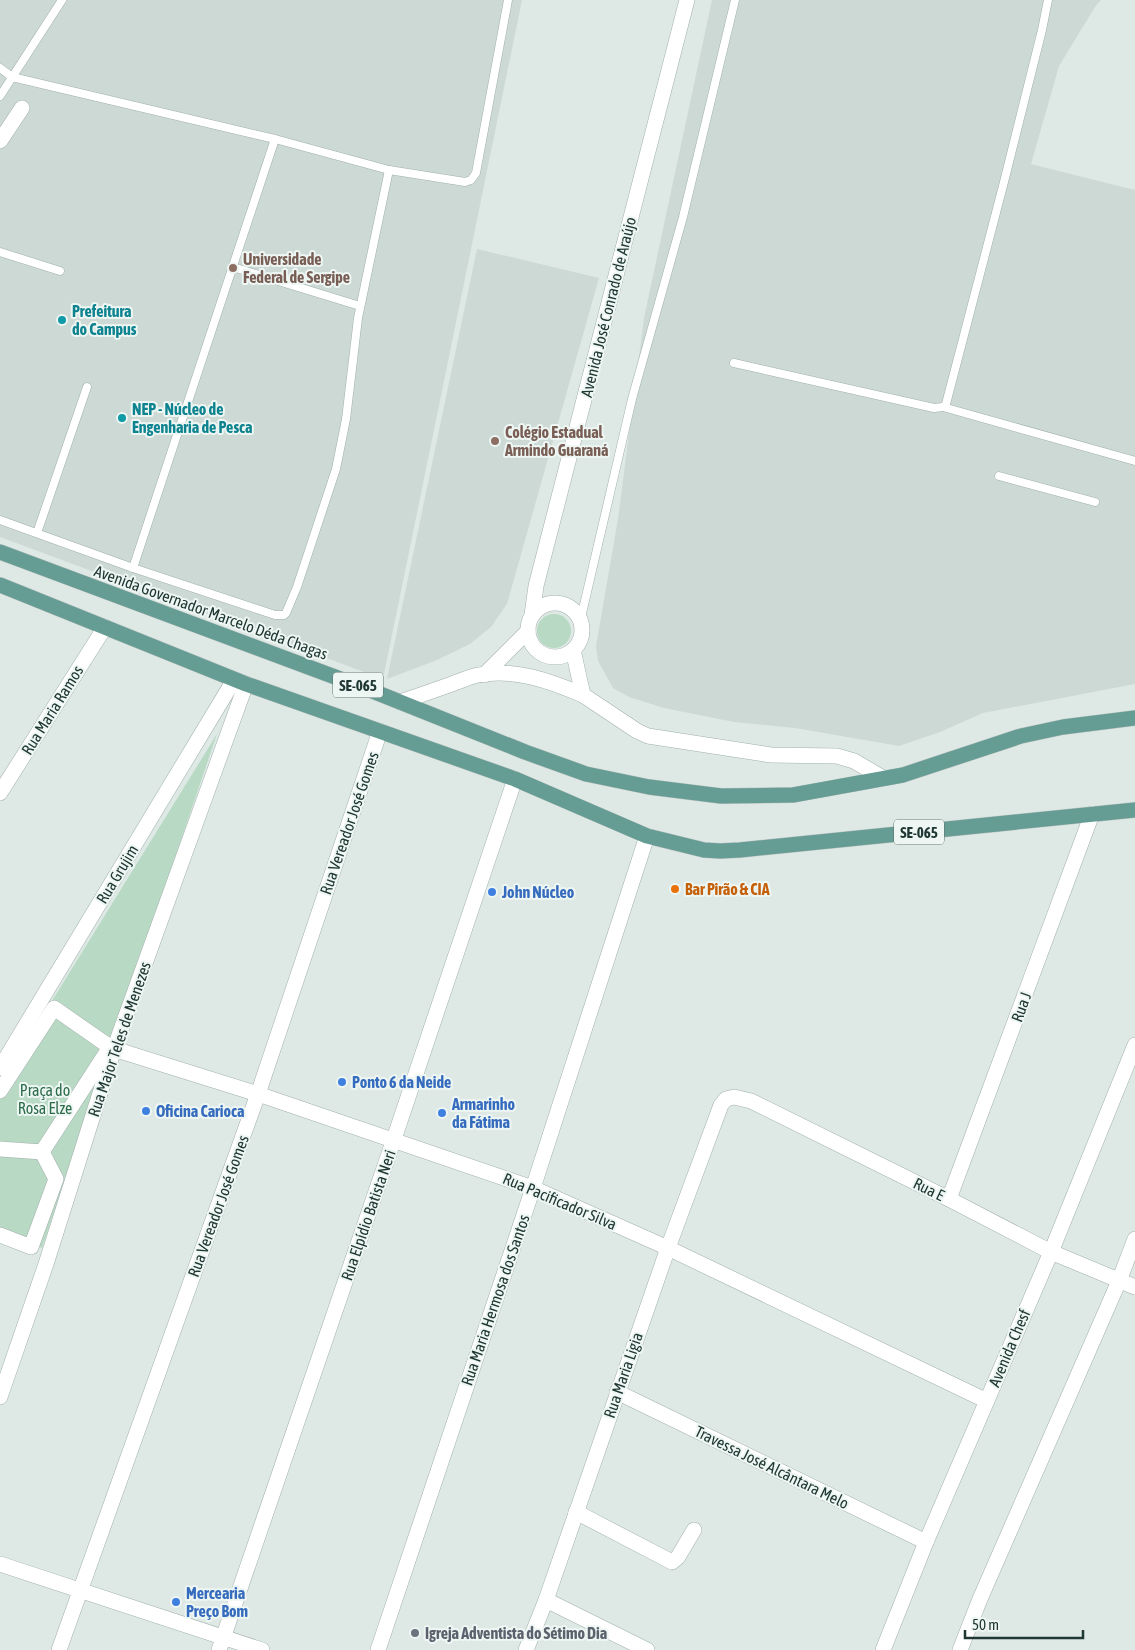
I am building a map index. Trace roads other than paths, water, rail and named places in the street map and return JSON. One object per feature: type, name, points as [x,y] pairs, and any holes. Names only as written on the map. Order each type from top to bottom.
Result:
[{"type":"main road","name":"Avenida Governador Marcelo Déda Chagas","points":[[0,552],[400,702],[525,752],[586,774],[649,787],[721,796],[793,794],[903,775],[1031,734],[1063,727],[1135,718]]},
{"type":"main road","name":"SE-065","points":[[0,585],[240,682],[515,779],[647,836],[704,850],[720,851],[1135,810]]},
{"type":"street","name":"Avenida José Conrado de Araújo","points":[[532,615],[536,586],[687,0]]},
{"type":"street","points":[[0,141],[22,108]]},
{"type":"street","points":[[546,604],[563,604],[578,616],[580,622],[582,634],[579,642],[574,650],[566,655],[547,656],[539,652],[529,639],[528,631],[532,615],[546,604]]},
{"type":"street","name":"Rua Maria Ramos","points":[[0,793],[105,627]]},
{"type":"street","points":[[484,675],[528,631]]},
{"type":"street","points":[[574,650],[583,695]]},
{"type":"street","points":[[400,702],[478,675],[514,673],[554,683],[583,695],[637,731],[648,736],[771,755],[837,756],[854,761],[883,778]]},
{"type":"street","name":"Rua Major Teles de Menezes","points":[[0,1397],[46,1264],[114,1049],[240,682]]},
{"type":"street","name":"Rua Grujim","points":[[0,1068],[240,682]]},
{"type":"street","name":"Rua Vereador José Gomes","points":[[59,1650],[258,1094],[380,731]]},
{"type":"street","name":"Rua Elpídio Batista Neri","points":[[221,1644],[515,779]]},
{"type":"street","name":"Rua J","points":[[949,1199],[1092,814]]},
{"type":"street","name":"Rua Maria Hermosa dos Santos","points":[[378,1650],[533,1188],[647,836]]},
{"type":"street","points":[[0,1091],[54,1008],[110,1047],[42,1152]]},
{"type":"street","name":"Avenida Chesf","points":[[883,1650],[926,1542],[1051,1252],[1135,1046]]},
{"type":"street","name":"Rua Pacificador Silva","points":[[114,1049],[394,1139],[533,1188],[668,1248],[987,1401]]},
{"type":"street","name":"Rua E","points":[[723,1100],[734,1097],[751,1101],[1051,1252],[1135,1288]]},
{"type":"street","name":"Rua Maria Ligia","points":[[526,1650],[546,1600],[617,1392],[723,1100]]},
{"type":"street","points":[[0,1149],[42,1152]]},
{"type":"street","points":[[0,1235],[31,1247],[56,1179],[42,1152]]},
{"type":"street","points":[[960,1650],[980,1599],[1119,1281],[1135,1239]]},
{"type":"street","points":[[0,1246],[46,1264]]},
{"type":"street","name":"Travessa José Alcântara Melo","points":[[617,1392],[926,1542]]},
{"type":"street","points":[[576,1512],[672,1562],[678,1557],[694,1530]]},
{"type":"street","points":[[0,1564],[81,1591],[221,1644],[262,1650]]},
{"type":"street","points":[[546,1600],[647,1650]]},
{"type":"lane","points":[[0,96],[62,0]]},
{"type":"lane","points":[[0,68],[12,77],[275,139],[388,170],[465,182],[474,178],[508,0]]},
{"type":"lane","points":[[580,622],[632,399],[683,217],[735,0]]},
{"type":"lane","points":[[943,407],[948,400],[968,324],[1048,0]]},
{"type":"lane","points":[[133,568],[275,139]]},
{"type":"lane","points":[[0,520],[133,568],[275,615],[284,615],[297,587],[336,469],[346,419],[360,306],[388,170]]},
{"type":"lane","points":[[0,252],[60,271]]},
{"type":"lane","points":[[233,268],[360,306]]},
{"type":"lane","points":[[734,363],[934,408],[943,407],[1135,461]]},
{"type":"lane","points":[[37,533],[87,387]]},
{"type":"lane","points":[[999,476],[1095,502]]},
{"type":"place","name":"Universidade Federal de Sergipe","points":[[233,268]]},
{"type":"place","name":"Prefeitura do Campus","points":[[62,320]]},
{"type":"place","name":"NEP - Núcleo de Engenharia de Pesca","points":[[122,418]]},
{"type":"place","name":"Colégio Estadual Armindo Guaraná","points":[[495,441]]},
{"type":"place","name":"Bar Pirão & CIA","points":[[675,889]]},
{"type":"place","name":"John Núcleo","points":[[492,892]]},
{"type":"place","name":"Ponto 6 da Neide","points":[[342,1082]]},
{"type":"place","name":"Oficina Carioca","points":[[146,1111]]},
{"type":"place","name":"Armarinho da Fátima","points":[[442,1113]]},
{"type":"place","name":"Mercearia Preço Bom","points":[[176,1602]]},
{"type":"place","name":"Igreja Adventista do Sétimo Dia","points":[[415,1633]]},
{"type":"park label","name":"Praça do Rosa Elze","points":[[45,1099]]}]
